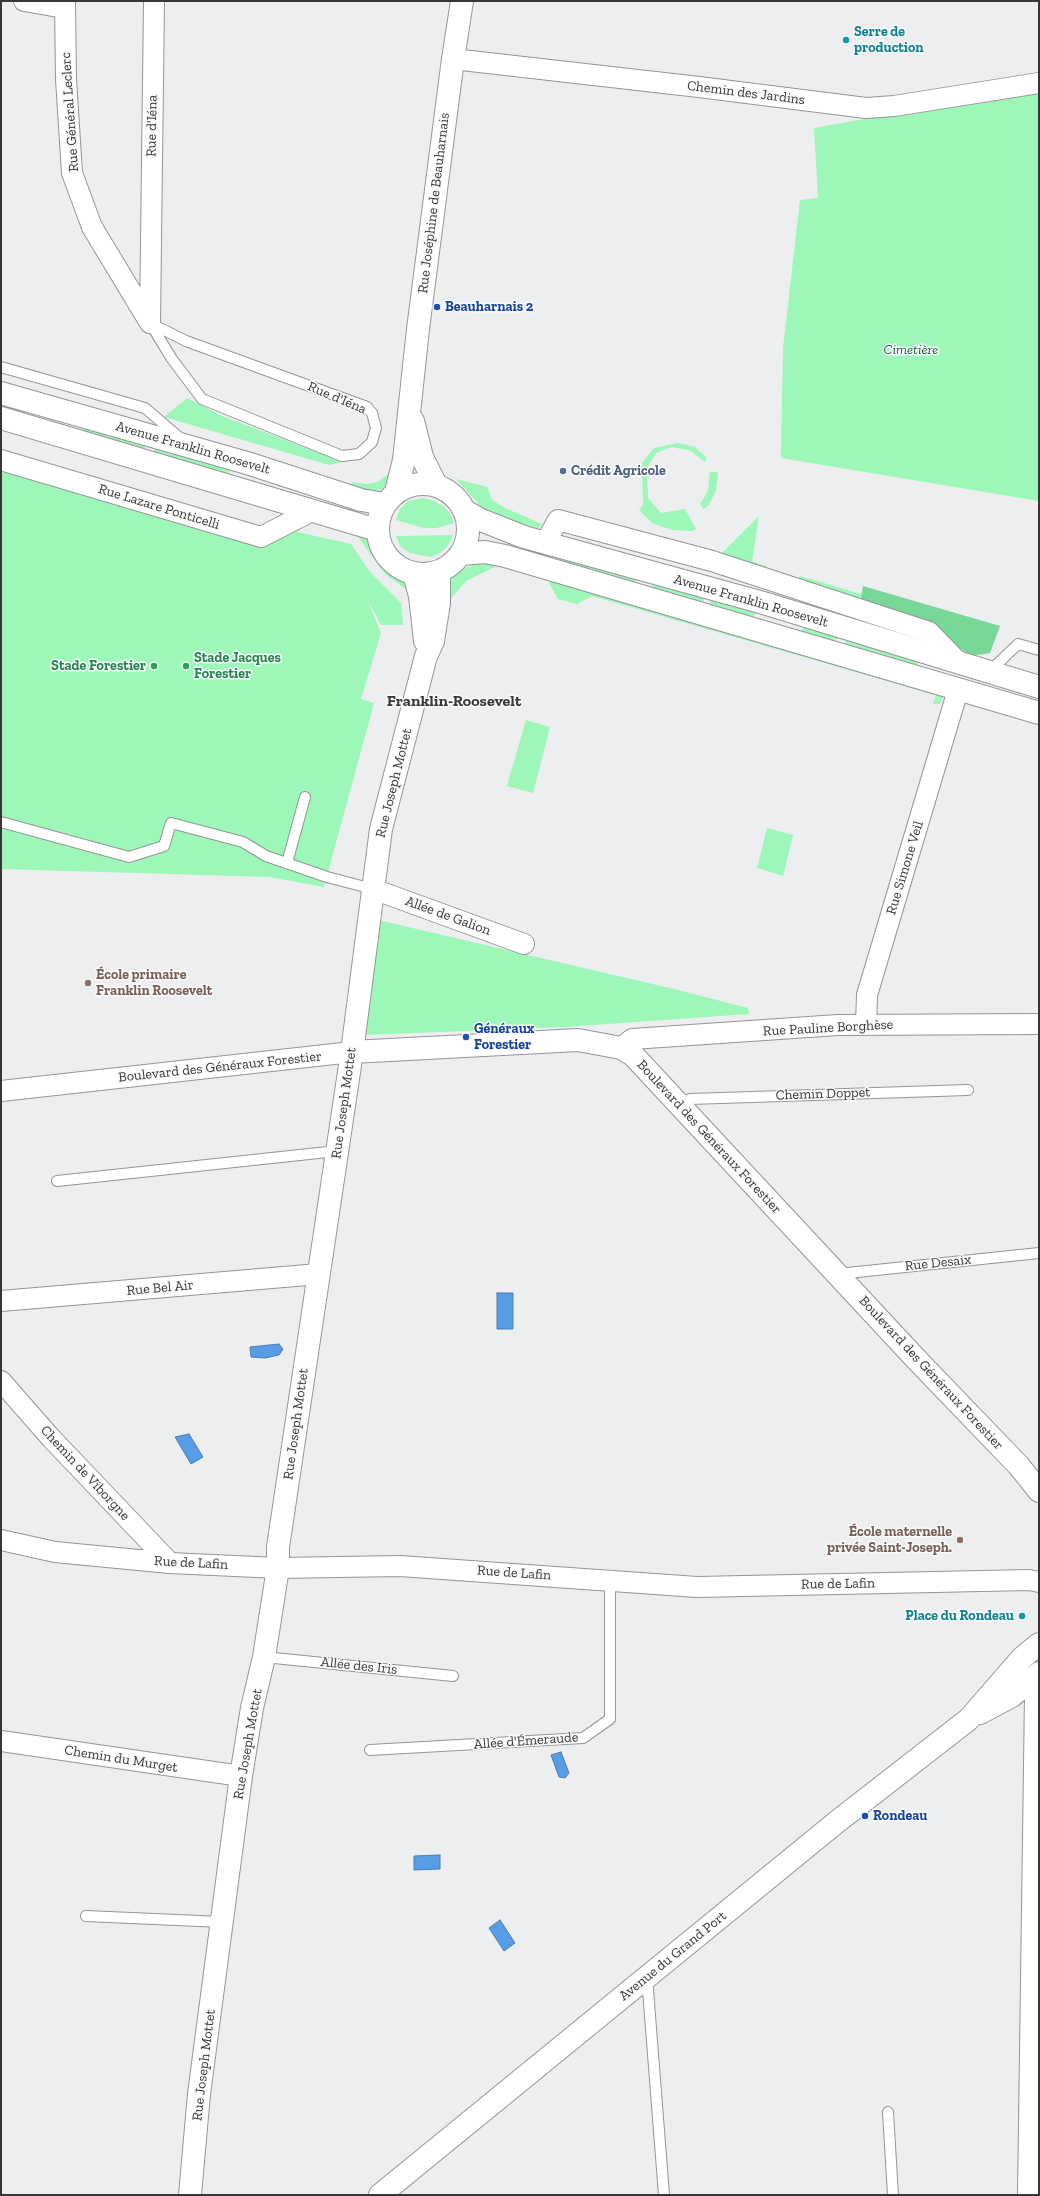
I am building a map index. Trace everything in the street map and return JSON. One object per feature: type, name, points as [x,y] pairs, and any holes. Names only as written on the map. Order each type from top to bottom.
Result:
[{"type":"main road","name":"Rue Joséphine de Beauharnais","points":[[390,498],[404,460],[453,59],[462,1]]},
{"type":"main road","name":"Avenue Franklin Roosevelt","points":[[1,393],[189,446],[361,500],[390,498]]},
{"type":"main road","name":"Rue Joséphine de Beauharnais","points":[[410,406],[422,457],[436,485]]},
{"type":"main road","name":"Avenue Franklin Roosevelt","points":[[1,418],[377,530]]},
{"type":"main road","points":[[422,483],[436,485],[453,495],[465,511],[468,539],[461,554],[451,566],[439,572],[427,575],[414,574],[402,570],[384,553],[379,542],[377,530],[379,516],[390,498],[408,486],[422,483]]},
{"type":"main road","name":"Avenue Franklin Roosevelt","points":[[465,511],[481,520],[546,543],[760,602],[1039,687]]},
{"type":"main road","name":"Avenue Franklin Roosevelt","points":[[461,554],[485,552],[505,556],[1039,713]]},
{"type":"main road","name":"Rue Joseph Mottet","points":[[190,2195],[199,2094],[241,1776],[252,1708],[264,1657],[278,1568],[278,1547],[352,1052],[381,829],[426,656],[433,641],[439,603],[439,572]]},
{"type":"main road","name":"Rue Joseph Mottet","points":[[414,574],[420,596],[426,656]]},
{"type":"main road","name":"Boulevard des Généraux Forestier","points":[[352,1052],[578,1040],[621,1048],[633,1056],[648,1070],[680,1106],[1019,1466],[1039,1491]]},
{"type":"main road","points":[[1022,1658],[1039,1644]]},
{"type":"main road","name":"Avenue du Grand Port","points":[[380,2195],[647,1977],[969,1719],[1022,1658]]},
{"type":"main road","name":"Avenue du Grand Port","points":[[969,1719],[1012,1696],[1033,1679]]},
{"type":"street","points":[[24,1],[65,5]]},
{"type":"street","name":"Rue d'Iéna","points":[[150,323],[154,1]]},
{"type":"street","name":"Rue Général Leclerc","points":[[65,5],[66,79],[72,173],[92,227],[150,323]]},
{"type":"street","name":"Chemin des Jardins","points":[[453,59],[699,86],[866,108],[894,106],[1039,83]]},
{"type":"street","name":"Rue Lazare Ponticelli","points":[[1,460],[261,537],[312,511]]},
{"type":"street","name":"Rue Simone Veil","points":[[866,1025],[867,995],[958,690]]},
{"type":"street","name":"Allée de Galion","points":[[373,888],[524,944]]},
{"type":"street","name":"Rue Pauline Borghèse","points":[[621,1048],[632,1039],[838,1025],[1039,1024]]},
{"type":"street","name":"Boulevard des Généraux Forestier","points":[[1,1091],[352,1052]]},
{"type":"street","name":"Rue Bel Air","points":[[1,1301],[319,1274]]},
{"type":"street","name":"Chemin de Viborgne","points":[[2,1381],[52,1438],[170,1563]]},
{"type":"street","name":"Rue de Lafin","points":[[1,1540],[55,1552],[170,1563],[278,1568],[400,1566],[610,1579],[697,1587],[1034,1581]]},
{"type":"street","points":[[1028,2195],[1035,1991],[1035,1695],[1033,1679]]},
{"type":"street","name":"Chemin du Murget","points":[[1,1741],[241,1776]]},
{"type":"lane","name":"Rue d'Iéna","points":[[150,323],[186,341],[366,408],[372,412],[376,428],[372,442],[359,454],[342,456],[202,399],[172,359],[150,323]]},
{"type":"lane","points":[[1,367],[145,408],[189,446]]},
{"type":"lane","points":[[989,672],[1018,644],[1039,650]]},
{"type":"lane","points":[[287,863],[305,797]]},
{"type":"lane","points":[[1,822],[129,857],[164,846],[171,823],[243,842],[266,856],[327,877],[373,888]]},
{"type":"lane","name":"Chemin Doppet","points":[[680,1106],[690,1099],[968,1090]]},
{"type":"lane","points":[[57,1181],[337,1151]]},
{"type":"lane","name":"Rue Desaix","points":[[838,1274],[1039,1253]]},
{"type":"lane","name":"Allée d'Émeraude","points":[[370,1750],[583,1738],[610,1718],[610,1579]]},
{"type":"lane","name":"Allée des Iris","points":[[264,1657],[453,1676]]},
{"type":"lane","points":[[1022,1658],[1033,1679]]},
{"type":"lane","points":[[86,1916],[222,1922]]},
{"type":"lane","points":[[647,1977],[664,2195]]},
{"type":"lane","points":[[888,2112],[893,2195]]},
{"type":"green space","name":"Cimetière","points":[[1039,93],[1039,501],[781,458],[783,348],[800,200],[818,198],[814,128]]},
{"type":"green space","points":[[187,398],[222,416],[343,462],[329,465],[164,417]]},
{"type":"green space","points":[[88,424],[152,441],[142,450],[80,433]]},
{"type":"green space","points":[[162,443],[233,464],[227,475],[152,453]]},
{"type":"green space","points":[[678,443],[695,447],[707,458],[705,462],[691,451],[672,447],[656,453],[647,468],[648,498],[661,513],[685,509],[696,529],[691,531],[672,530],[652,523],[639,510],[643,504],[642,463],[654,448]]},
{"type":"green space","points":[[395,460],[390,482],[383,488],[375,491],[366,491],[350,486],[352,482],[367,484],[378,482],[388,474]]},
{"type":"green space","name":"Stade Forestier","points":[[1,464],[273,545],[270,544],[293,531],[351,544],[370,572],[401,603],[403,625],[381,625],[368,601],[381,633],[361,699],[374,703],[324,887],[269,877],[1,869]]},
{"type":"green space","points":[[710,472],[718,472],[716,491],[708,506],[703,509],[700,504],[708,491]]},
{"type":"green space","points":[[456,479],[487,487],[492,500],[505,508],[542,524],[538,529],[484,510]]},
{"type":"green space","points":[[423,498],[434,501],[443,506],[449,512],[454,523],[437,528],[424,528],[396,520],[400,509],[408,501]]},
{"type":"green space","points":[[759,516],[752,561],[767,567],[761,572],[721,554]]},
{"type":"green space","points":[[325,522],[368,539],[376,549],[386,569],[406,583],[406,589],[385,574],[358,537],[325,526]]},
{"type":"green space","points":[[453,535],[448,546],[440,553],[431,557],[410,553],[401,547],[396,536]]},
{"type":"green space","points":[[568,558],[637,578],[631,587],[561,566]]},
{"type":"green space","points":[[497,561],[497,566],[466,581],[447,603],[446,588],[454,576],[465,568],[478,563]]},
{"type":"green space","points":[[551,576],[945,691],[940,704],[933,704],[936,695],[592,596],[577,604],[558,599],[549,583]]},
{"type":"green space","points":[[800,576],[861,594],[860,602],[798,579]]},
{"type":"green space","points":[[655,583],[706,598],[700,605],[648,592]]},
{"type":"green space","points":[[863,586],[1000,626],[990,653],[971,656],[955,645],[860,602]]},
{"type":"green space","points":[[712,599],[757,612],[749,620],[708,608]]},
{"type":"green space","points":[[805,626],[839,637],[831,643],[799,634]]},
{"type":"green space","points":[[848,639],[919,661],[914,667],[841,647]]},
{"type":"green space","points":[[526,720],[550,727],[533,793],[507,786]]},
{"type":"green space","points":[[767,828],[793,835],[783,876],[757,868]]},
{"type":"green space","points":[[378,920],[674,989],[748,1008],[749,1014],[565,1027],[365,1035]]},
{"type":"water","points":[[497,1293],[513,1293],[513,1329],[497,1329]]},
{"type":"water","points":[[279,1344],[283,1349],[279,1355],[265,1358],[251,1357],[250,1347]]},
{"type":"water","points":[[189,1434],[203,1457],[191,1464],[175,1437]]},
{"type":"water","points":[[561,1752],[569,1773],[565,1778],[559,1777],[551,1755]]},
{"type":"water","points":[[440,1855],[440,1869],[414,1870],[414,1856]]},
{"type":"water","points":[[500,1920],[515,1943],[504,1951],[489,1928]]},
{"type":"place","name":"Serre de production","points":[[846,40]]},
{"type":"place","name":"Beauharnais 2","points":[[437,307]]},
{"type":"place","name":"Crédit Agricole","points":[[563,471]]},
{"type":"place","name":"Stade Forestier","points":[[154,666]]},
{"type":"place","name":"Stade Jacques Forestier","points":[[186,666]]},
{"type":"place","name":"École primaire Franklin Roosevelt","points":[[88,983]]},
{"type":"place","name":"Généraux Forestier","points":[[466,1037]]},
{"type":"place","name":"École maternelle privée Saint-Joseph.","points":[[960,1540]]},
{"type":"place","name":"Place du Rondeau","points":[[1022,1616]]},
{"type":"place","name":"Rondeau","points":[[865,1816]]},
{"type":"district","name":"Franklin-Roosevelt","points":[[454,701]]}]
